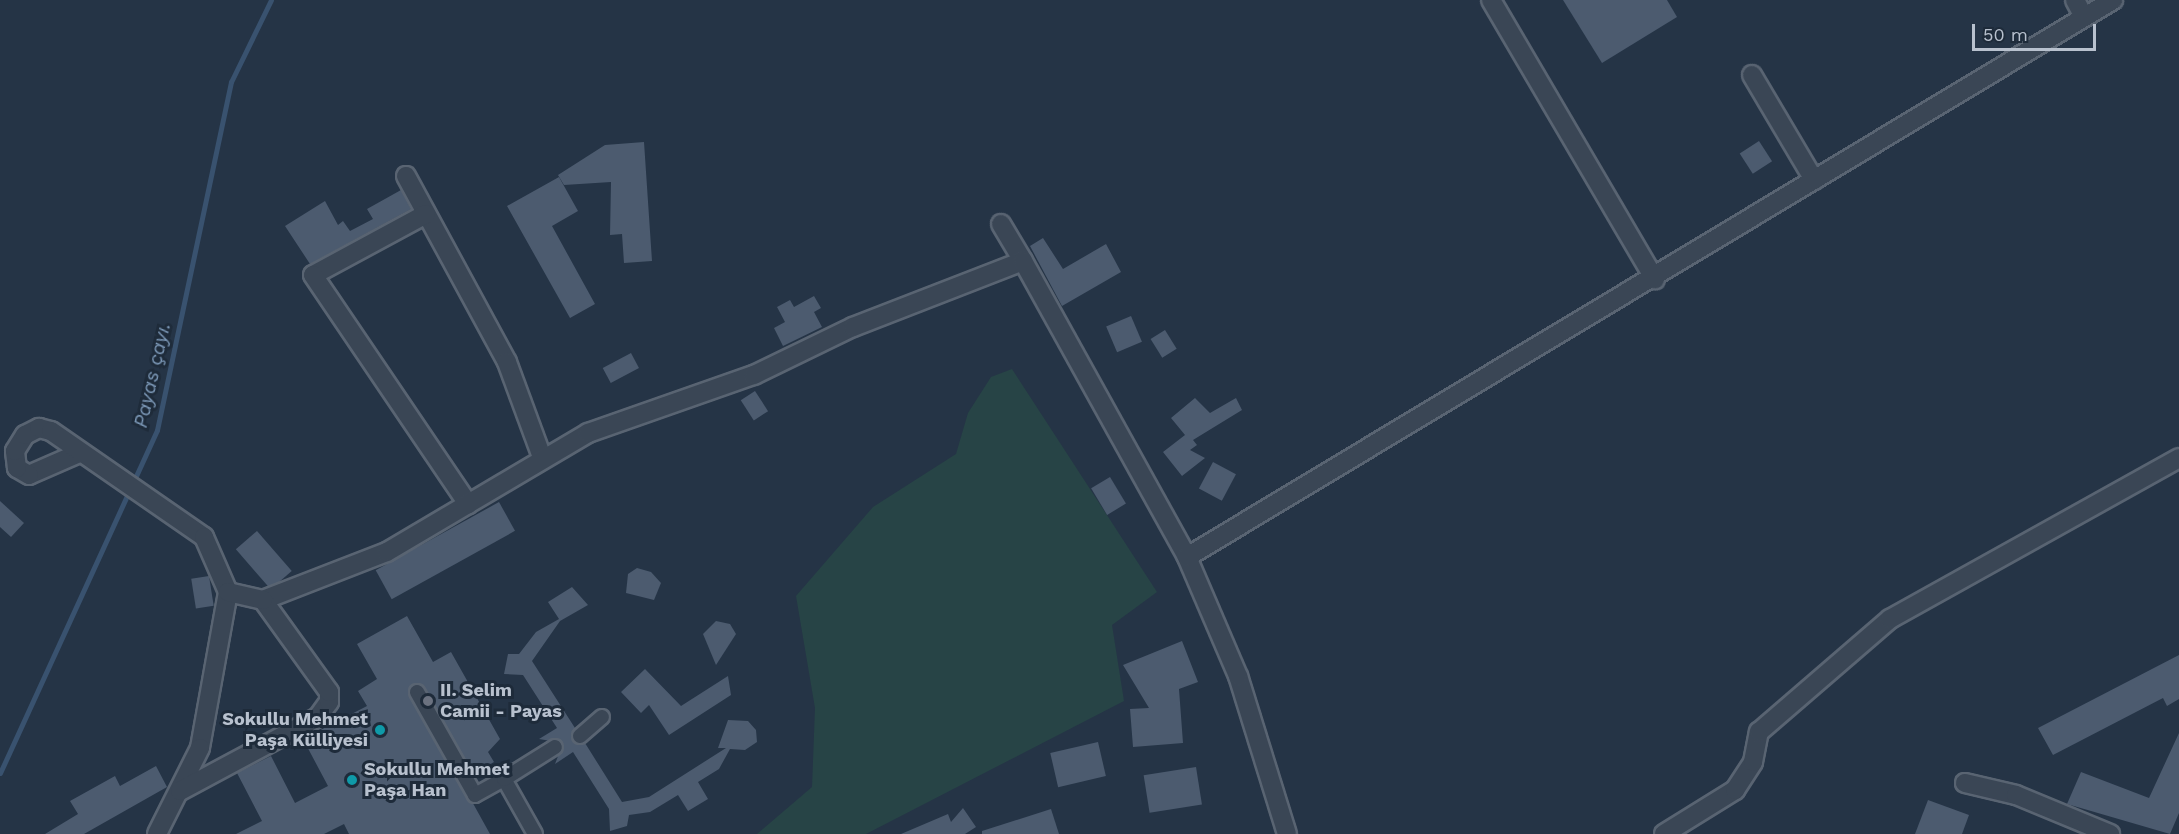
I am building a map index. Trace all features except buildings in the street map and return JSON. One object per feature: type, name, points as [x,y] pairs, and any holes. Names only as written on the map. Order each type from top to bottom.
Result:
[{"type":"street","points":[[1491,0],[1655,279]]},
{"type":"street","points":[[2075,0],[2084,17]]},
{"type":"street","points":[[1187,557],[1655,279],[1814,180],[2113,0]]},
{"type":"street","points":[[1752,75],[1814,180]]},
{"type":"street","points":[[406,177],[516,381],[542,457]]},
{"type":"street","points":[[426,214],[313,275],[468,504]]},
{"type":"street","points":[[1001,224],[1187,557],[1238,676],[1287,834]]},
{"type":"street","points":[[228,592],[263,600],[387,552],[542,457],[588,433],[754,375],[853,327],[1023,261]]},
{"type":"street","points":[[77,454],[117,481],[169,509],[204,537],[228,592],[200,748],[157,834]]},
{"type":"street","points":[[1665,834],[1735,790],[1753,762],[1759,732],[1890,619],[2179,458]]},
{"type":"street","points":[[178,792],[325,711],[329,692],[263,600]]},
{"type":"street","points":[[417,692],[475,795],[555,747]]},
{"type":"street","points":[[580,736],[602,717]]},
{"type":"street","points":[[504,779],[535,834]]},
{"type":"street","points":[[1965,783],[2016,795],[2110,834]]},
{"type":"street","points":[[167,815],[176,834]]},
{"type":"green space","points":[[1012,369],[1157,592],[1112,625],[1124,701],[866,834],[757,834],[812,787],[815,708],[796,596],[873,507],[956,454],[968,413],[991,377]]},
{"type":"waterway","name":"Payas çayı.","points":[[0,773],[157,430],[231,82],[271,0]]},
{"type":"place","name":"II. Selim Camii - Payas","points":[[428,701]]},
{"type":"place","name":"Sokullu Mehmet Paşa Külliyesi","points":[[380,730]]},
{"type":"place","name":"Sokullu Mehmet Paşa Han","points":[[352,780]]}]
